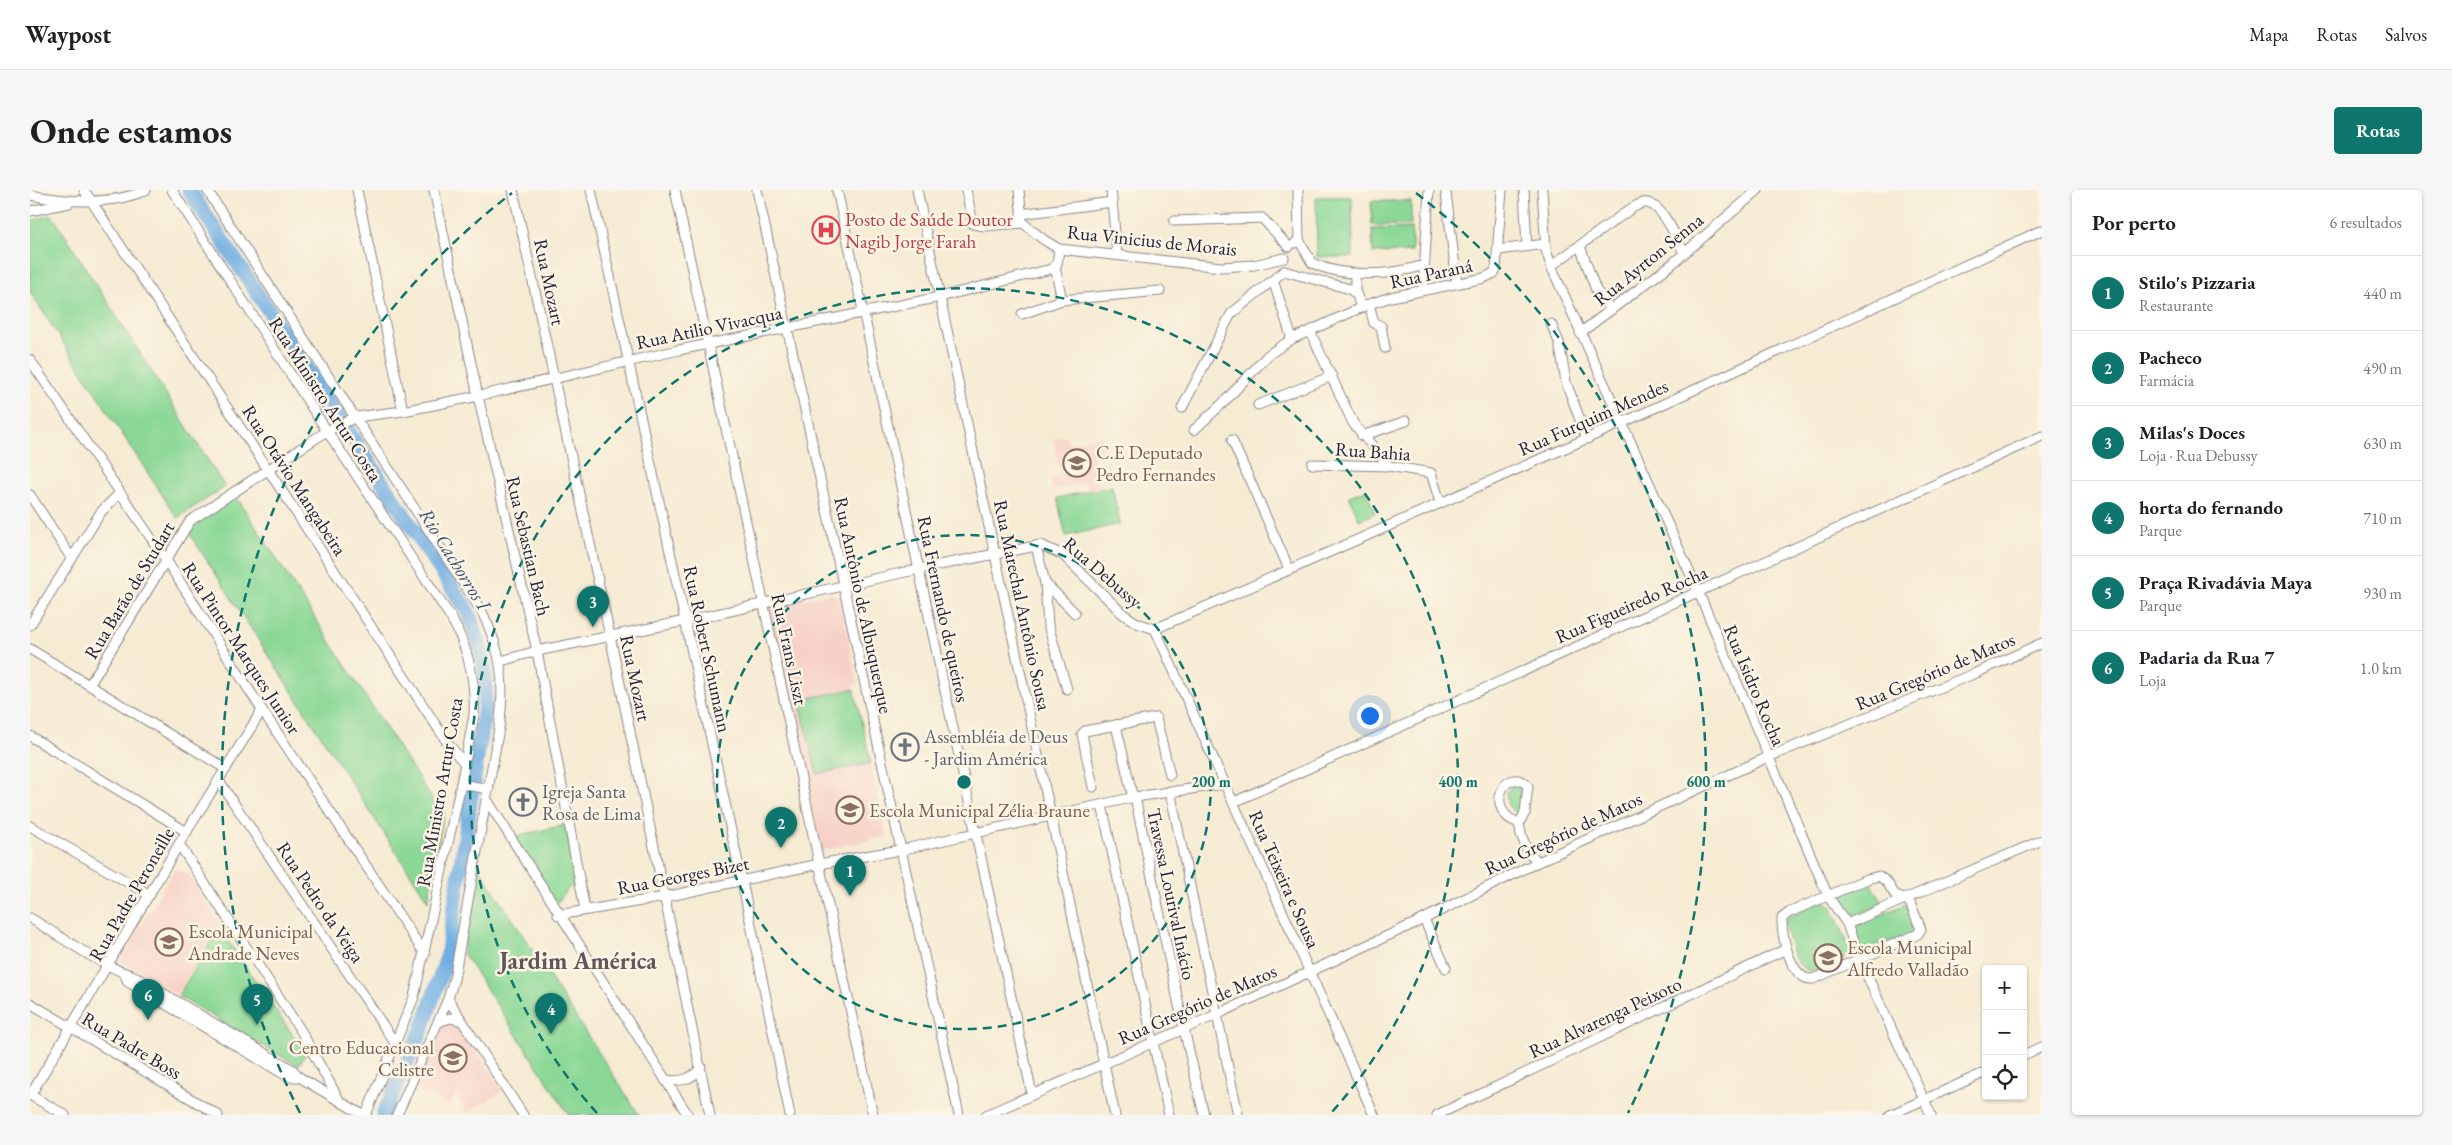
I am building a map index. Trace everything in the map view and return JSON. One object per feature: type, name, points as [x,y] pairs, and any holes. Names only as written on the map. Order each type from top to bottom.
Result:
[{"type":"street","name":"Rua Otávio Mangabeira","points":[[84,190],[449,745],[465,764]]},
{"type":"street","points":[[30,195],[75,201],[91,201],[135,194],[146,190]]},
{"type":"street","name":"Rua Ministro Artur Costa","points":[[172,190],[330,429],[450,616],[464,641],[471,665],[474,715],[465,764],[464,784],[425,954],[414,997],[365,1115]]},
{"type":"street","name":"Rua Ministro Artur Costa","points":[[207,190],[353,418],[482,612],[491,630],[501,661],[503,696],[486,788],[487,800],[465,925],[448,999],[397,1115]]},
{"type":"street","points":[[357,190],[402,411]]},
{"type":"street","name":"Rua Sebastian Bach","points":[[434,190],[478,396],[536,651],[585,910]]},
{"type":"street","name":"Rua Mozart","points":[[513,190],[610,636],[710,1115]]},
{"type":"street","name":"Rua Robert Schumann","points":[[591,190],[742,881],[790,1115]]},
{"type":"street","name":"Rua Frans Liszt","points":[[675,190],[873,1115]]},
{"type":"street","name":"Rua Antônio de Albuquerque","points":[[757,190],[959,1115]]},
{"type":"street","name":"Rua Frernando de queiros","points":[[837,190],[1032,1094]]},
{"type":"street","name":"Rua Marechal Antônio Sousa","points":[[917,190],[1115,1115]]},
{"type":"street","points":[[966,190],[973,224],[985,226],[1112,202]]},
{"type":"street","points":[[1019,190],[1022,218]]},
{"type":"street","points":[[1111,190],[1117,255]]},
{"type":"street","points":[[1298,190],[1299,240],[1312,263],[1355,273],[1412,269],[1424,265]]},
{"type":"street","points":[[1423,290],[1429,190]]},
{"type":"street","points":[[1502,190],[1498,250],[1546,244]]},
{"type":"street","points":[[1524,190],[1527,247]]},
{"type":"street","name":"Rua Isidro Rocha","points":[[1542,190],[1546,244],[1550,266],[1698,591],[1828,896],[1847,924],[1859,958],[1931,1115]]},
{"type":"street","name":"Rua Ayrton Senna","points":[[1580,333],[1672,264],[1683,252],[1758,190]]},
{"type":"street","points":[[1446,193],[1457,283]]},
{"type":"street","points":[[98,213],[103,200]]},
{"type":"street","points":[[30,212],[75,201]]},
{"type":"street","points":[[1550,266],[1632,208],[1643,203],[1655,207],[1664,216],[1683,252]]},
{"type":"street","name":"Rua Vinicius de Morais","points":[[1022,218],[1044,240],[1059,249],[1221,266],[1254,265],[1284,258]]},
{"type":"street","points":[[1174,220],[1212,221],[1262,218],[1289,247]]},
{"type":"street","name":"Rua Furquim Mendes","points":[[1155,629],[1440,502],[1587,439],[2042,230]]},
{"type":"street","points":[[1284,271],[1284,258],[1289,247],[1299,240]]},
{"type":"street","points":[[1580,246],[1596,290],[1611,310]]},
{"type":"street","points":[[1059,249],[1055,268],[1062,300]]},
{"type":"street","name":"Rua Paraná","points":[[1194,430],[1224,402],[1268,355],[1292,339],[1365,306],[1423,290],[1490,275],[1495,272],[1498,250]]},
{"type":"street","name":"Rua Atilio Vivacqua","points":[[353,418],[402,411],[478,396],[628,361],[940,297],[1055,268]]},
{"type":"street","points":[[1182,408],[1231,314],[1284,271]]},
{"type":"street","points":[[1284,271],[1346,287],[1355,292],[1374,323],[1381,326],[1385,348]]},
{"type":"street","points":[[1355,273],[1355,292]]},
{"type":"street","points":[[1273,280],[1292,339]]},
{"type":"street","points":[[1022,314],[1062,300],[1160,291]]},
{"type":"street","points":[[1551,324],[1559,342],[1566,382],[1587,439]]},
{"type":"street","points":[[1310,331],[1353,423],[1389,466]]},
{"type":"street","name":"Rua Pintor Marques Junior","points":[[30,360],[166,560],[262,710],[425,954]]},
{"type":"street","points":[[1258,405],[1332,376]]},
{"type":"street","name":"Rua Barão de Studart","points":[[90,684],[190,521],[330,429],[353,418]]},
{"type":"street","points":[[1362,436],[1406,421]]},
{"type":"street","name":"Rua Figueiredo Rocha","points":[[1234,802],[2042,436]]},
{"type":"street","points":[[1232,440],[1288,569]]},
{"type":"street","name":"Rua Bahia","points":[[1312,464],[1389,466],[1431,473],[1440,502]]},
{"type":"street","points":[[30,624],[101,512],[120,493]]},
{"type":"street","points":[[30,495],[72,559]]},
{"type":"street","points":[[1036,546],[1045,583],[1048,625],[1067,689]]},
{"type":"street","name":"Rua Debussy","points":[[501,661],[536,651],[685,621],[995,553],[1036,546],[1049,547],[1063,554],[1122,614],[1155,629]]},
{"type":"street","points":[[1045,583],[1075,613]]},
{"type":"street","name":"Rua Teixeira e Sousa","points":[[1155,629],[1374,1115]]},
{"type":"street","name":"Rua Gregório de Matos","points":[[986,1115],[1184,1030],[1424,919],[1538,862],[1768,757],[1967,676],[2042,643]]},
{"type":"street","points":[[30,649],[226,769]]},
{"type":"street","name":"Rua Padre Peroneille","points":[[30,1095],[150,896],[178,844],[262,710]]},
{"type":"street","points":[[1093,787],[1082,734],[1085,731],[1116,724],[1156,718],[1160,724],[1170,775]]},
{"type":"street","name":"Travessa Lourival Inácio","points":[[1116,724],[1204,1115]]},
{"type":"street","points":[[30,736],[187,832]]},
{"type":"street","points":[[1519,823],[1510,820],[1503,814],[1499,800],[1507,782],[1515,779],[1523,781],[1528,786],[1525,813],[1519,823],[1527,850],[1538,862]]},
{"type":"street","name":"Rua Pedro da Veiga","points":[[219,781],[395,1043]]},
{"type":"street","points":[[464,784],[486,788]]},
{"type":"street","name":"Rua Georges Bizet","points":[[558,915],[665,897],[819,864],[900,850],[1134,798],[1170,791],[1226,784]]},
{"type":"street","points":[[1170,791],[1238,1115]]},
{"type":"street","points":[[487,800],[558,915],[688,1115]]},
{"type":"street","points":[[1102,805],[1169,1115]]},
{"type":"street","points":[[30,826],[150,896]]},
{"type":"street","points":[[1847,924],[2042,840]]},
{"type":"street","points":[[178,844],[300,1031],[340,1101]]},
{"type":"street","points":[[1879,876],[1887,882],[1895,895],[1905,898],[1910,903],[1921,929],[1918,934],[1814,979],[1807,979],[1795,968],[1786,949],[1781,930],[1782,918],[1790,912],[1828,896],[1879,876]]},
{"type":"street","points":[[30,918],[109,965],[132,975],[365,1115]]},
{"type":"street","points":[[1424,919],[1446,968]]},
{"type":"street","name":"Rua Alvarenga Peixoto","points":[[1437,1115],[1786,949]]},
{"type":"street","points":[[448,999],[523,1115]]},
{"type":"street","name":"Rua Padre Boss","points":[[30,1003],[218,1115]]},
{"type":"street","points":[[438,1022],[450,1018],[462,1021]]},
{"type":"street","points":[[2025,1055],[2042,1047]]},
{"type":"street","points":[[665,1080],[689,1078],[696,1074],[701,1067]]},
{"type":"street","points":[[1890,1115],[1982,1074]]},
{"type":"street","points":[[30,1095],[65,1115]]},
{"type":"shaded area","name":"C.E Deputado Pedro Fernandes","points":[[1066,436],[1068,444],[1102,436],[1105,449],[1093,452],[1101,488],[1088,491],[1086,483],[1053,490],[1050,477],[1061,475],[1053,439]]},
{"type":"shaded area","points":[[833,593],[834,597],[839,596],[858,684],[853,685],[887,836],[820,851],[766,607]]},
{"type":"shaded area","name":"Escola Municipal Andrade Neves","points":[[174,870],[188,873],[219,923],[177,995],[120,961]]},
{"type":"shaded area","name":"Centro Educacional Celistre","points":[[451,1022],[462,1028],[503,1091],[467,1113],[456,1095],[450,1106],[410,1087],[438,1028],[443,1023]]},
{"type":"green space","points":[[1316,197],[1352,197],[1353,257],[1317,257]]},
{"type":"green space","points":[[1371,201],[1411,201],[1411,225],[1372,225]]},
{"type":"green space","points":[[52,215],[225,487],[177,518],[30,292],[30,221]]},
{"type":"green space","points":[[1412,228],[1412,252],[1373,253],[1372,229]]},
{"type":"green space","points":[[1112,486],[1120,524],[1066,536],[1057,498]]},
{"type":"green space","points":[[1366,490],[1375,513],[1359,520],[1349,496]]},
{"type":"green space","points":[[236,496],[439,810],[445,807],[428,901],[189,533],[200,519]]},
{"type":"green space","points":[[854,689],[871,763],[817,774],[799,700]]},
{"type":"green space","points":[[1514,784],[1519,786],[1522,807],[1518,812],[1514,812],[1508,805],[1506,792]]},
{"type":"green space","points":[[565,825],[577,878],[556,904],[511,837]]},
{"type":"green space","points":[[478,866],[639,1115],[569,1115],[463,953]]},
{"type":"green space","points":[[1869,881],[1884,904],[1851,917],[1845,916],[1836,897]]},
{"type":"green space","points":[[1820,902],[1825,902],[1831,906],[1851,950],[1845,958],[1831,967],[1819,971],[1809,971],[1796,960],[1784,920]]},
{"type":"green space","points":[[1906,904],[1918,929],[1910,935],[1861,950],[1852,927]]},
{"type":"green space","points":[[219,928],[306,1054],[298,1066],[178,996]]},
{"type":"waterway","name":"Rio Cachorros I","points":[[189,190],[467,610],[482,656],[486,691],[485,705],[447,957],[421,1032],[383,1115]]},
{"type":"place","name":"Posto de Saúde Doutor Nagib Jorge Farah","points":[[826,230]]},
{"type":"place","name":"C.E Deputado Pedro Fernandes","points":[[1077,463]]},
{"type":"place","name":"Milas's Doces","points":[[593,627]]},
{"type":"place","name":"Assembléia de Deus - Jardim América","points":[[905,747]]},
{"type":"place","name":"Igreja Santa Rosa de Lima","points":[[523,802]]},
{"type":"place","name":"Escola Municipal Zélia Braune","points":[[850,810]]},
{"type":"place","name":"Pacheco","points":[[781,848]]},
{"type":"place","name":"Stilo's Pizzaria","points":[[850,896]]},
{"type":"place","name":"Escola Municipal Andrade Neves","points":[[169,942]]},
{"type":"place","name":"Escola Municipal Alfredo Valladão","points":[[1828,958]]},
{"type":"place","name":"Padaria da Rua 7","points":[[148,1020]]},
{"type":"place","name":"Praça Rivadávia Maya","points":[[257,1025]]},
{"type":"place","name":"horta do fernando","points":[[551,1034]]},
{"type":"place","name":"Centro Educacional Celistre","points":[[453,1058]]},
{"type":"district","name":"Jardim América","points":[[578,961]]}]
